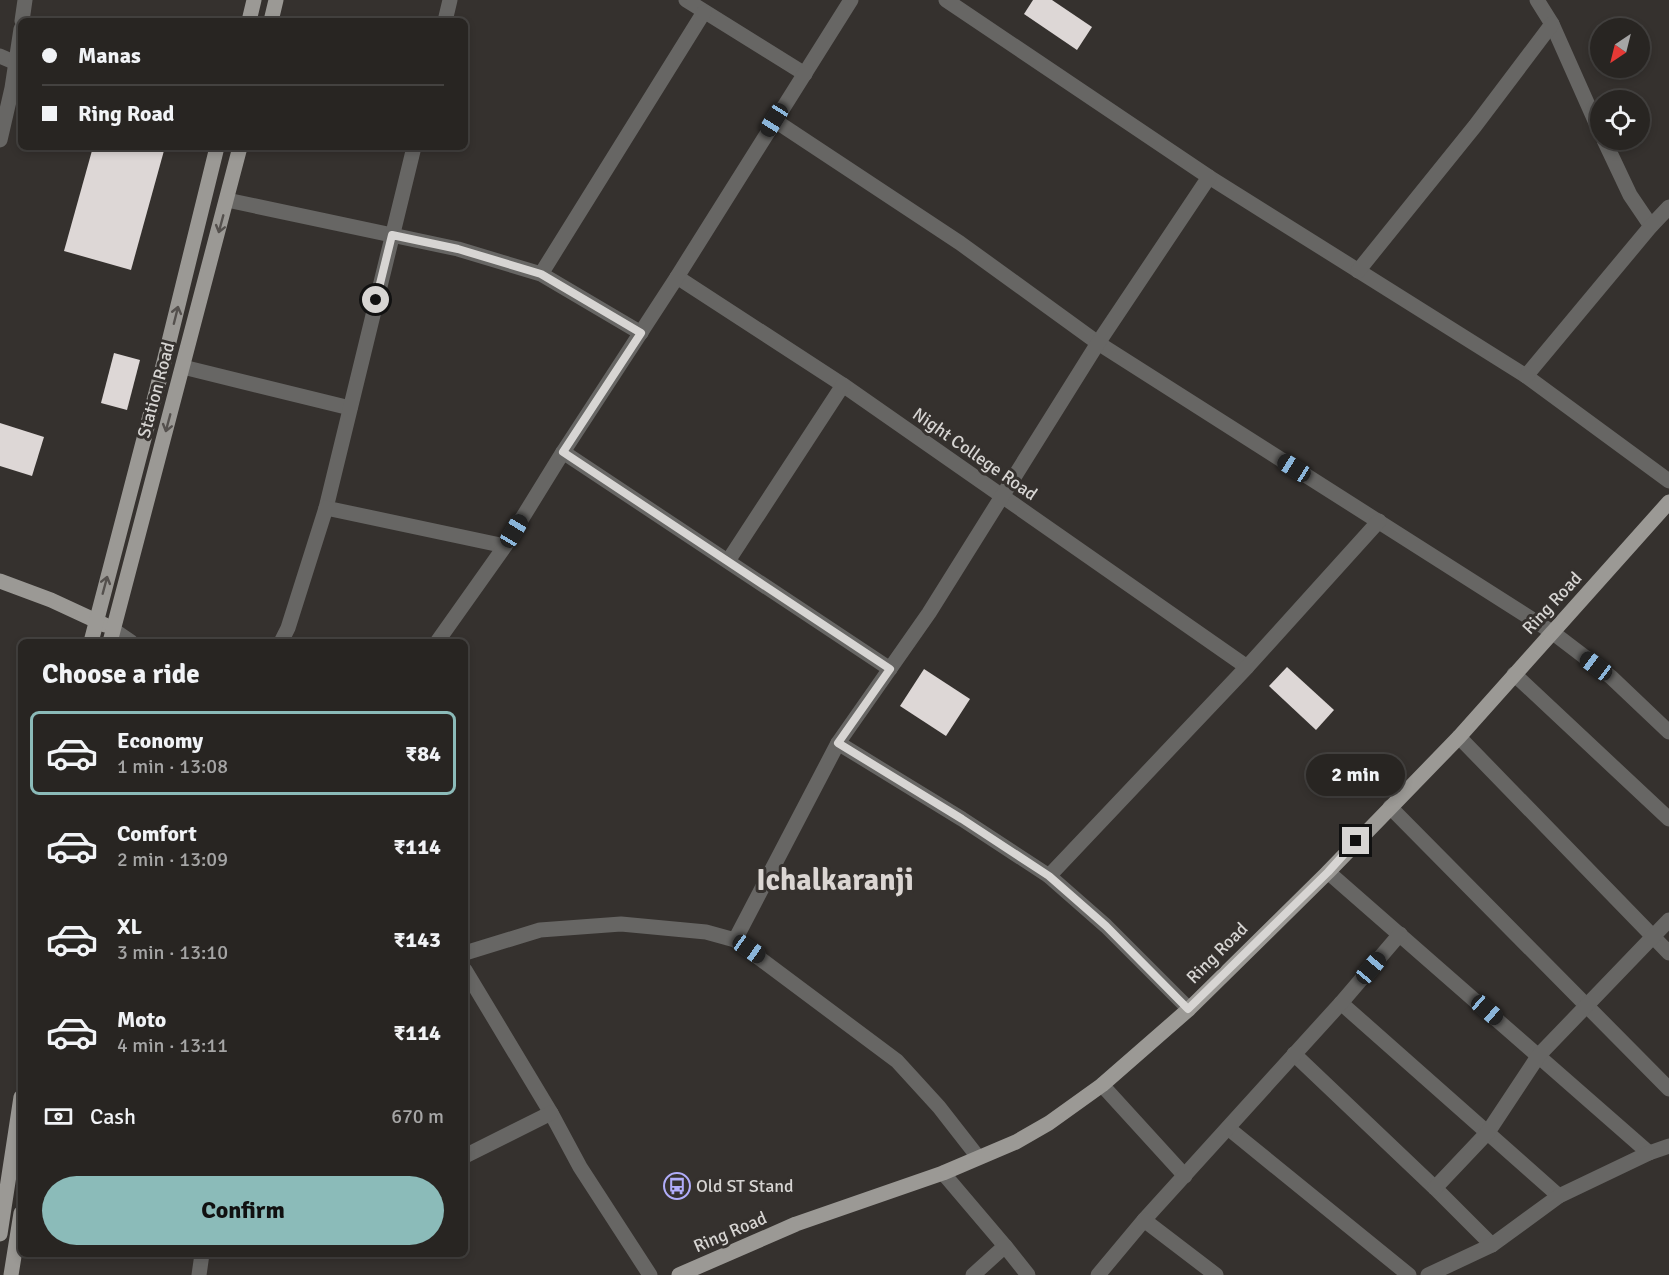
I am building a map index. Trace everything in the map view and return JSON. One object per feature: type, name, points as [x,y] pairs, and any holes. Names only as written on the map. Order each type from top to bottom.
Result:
[{"type":"main road","points":[[250,18],[254,0]]},
{"type":"main road","points":[[272,18],[276,0]]},
{"type":"main road","name":"Station Road","points":[[92,639],[216,150]]},
{"type":"main road","name":"Station Road","points":[[111,636],[239,150]]},
{"type":"main road","name":"Ring Road","points":[[679,1275],[796,1224],[944,1173],[1016,1142],[1049,1123],[1101,1085],[1188,1009],[1328,872],[1459,737],[1669,502]]},
{"type":"main road","points":[[0,580],[96,620],[111,636]]},
{"type":"main road","points":[[0,1234],[18,1117]]},
{"type":"main road","points":[[12,1275],[18,1234]]},
{"type":"street","points":[[22,18],[25,0]]},
{"type":"street","points":[[446,18],[450,0]]},
{"type":"street","points":[[686,0],[805,74]]},
{"type":"street","points":[[439,639],[505,546],[851,0]]},
{"type":"street","points":[[946,0],[1209,177],[1526,376],[1669,481]]},
{"type":"street","points":[[1537,0],[1552,24],[1590,110]]},
{"type":"street","points":[[541,274],[704,12]]},
{"type":"street","points":[[1358,271],[1475,126],[1552,24]]},
{"type":"street","points":[[0,140],[18,49]]},
{"type":"street","points":[[0,56],[16,63]]},
{"type":"street","points":[[774,120],[960,243],[1098,343],[1552,632],[1611,677],[1669,732]]},
{"type":"street","points":[[282,639],[326,508],[413,150]]},
{"type":"street","points":[[1609,150],[1630,195],[1651,226]]},
{"type":"street","points":[[735,940],[838,743],[929,613],[1098,343],[1209,177]]},
{"type":"street","points":[[227,200],[458,249],[541,274],[641,333]]},
{"type":"street","points":[[1526,376],[1669,207]]},
{"type":"street","name":"Night College Road","points":[[677,277],[843,385],[1247,667]]},
{"type":"street","points":[[183,367],[350,408]]},
{"type":"street","points":[[728,561],[843,385]]},
{"type":"street","points":[[563,452],[890,669]]},
{"type":"street","points":[[326,508],[505,546]]},
{"type":"street","points":[[1049,876],[1247,667],[1379,521]]},
{"type":"street","points":[[1514,674],[1669,819]]},
{"type":"street","points":[[1459,737],[1669,953]]},
{"type":"street","points":[[838,743],[962,819],[1049,876],[1106,926],[1188,1009]]},
{"type":"street","points":[[1390,807],[1669,1089]]},
{"type":"street","points":[[1328,872],[1649,1153]]},
{"type":"street","points":[[1435,1188],[1488,1132],[1539,1055],[1669,920]]},
{"type":"street","points":[[468,952],[540,930],[621,924],[706,932],[735,940],[897,1061],[939,1107],[978,1157]]},
{"type":"street","points":[[1098,1275],[1144,1220],[1341,1003],[1400,934]]},
{"type":"street","points":[[468,975],[551,1113],[580,1167],[651,1275]]},
{"type":"street","points":[[1341,1003],[1559,1196]]},
{"type":"street","points":[[1294,1054],[1492,1245]]},
{"type":"street","points":[[1101,1085],[1185,1176]]},
{"type":"street","points":[[468,1154],[551,1113]]},
{"type":"street","points":[[1228,1128],[1409,1275]]},
{"type":"street","points":[[1428,1275],[1492,1245],[1559,1196],[1649,1153],[1669,1146]]},
{"type":"street","points":[[944,1173],[1028,1275]]},
{"type":"street","points":[[1144,1220],[1216,1275]]},
{"type":"street","points":[[973,1275],[1005,1246]]},
{"type":"street","points":[[199,1275],[202,1257]]},
{"type":"building","points":[[1033,0],[1052,0],[1092,27],[1077,50],[1024,14]]},
{"type":"building","points":[[92,150],[164,150],[131,270],[64,251]]},
{"type":"building","points":[[114,353],[140,360],[127,410],[101,403]]},
{"type":"building","points":[[0,423],[44,437],[32,476],[0,466]]},
{"type":"building","points":[[1287,667],[1334,710],[1316,730],[1269,686]]},
{"type":"building","points":[[924,669],[970,699],[946,736],[900,706]]},
{"type":"place","name":"Old ST Stand","points":[[677,1186]]},
{"type":"district","name":"Ichalkaranji","points":[[835,880]]},
{"type":"route","points":[[376,300],[392,235],[458,249],[541,274],[641,333],[563,452],[890,669],[838,743],[962,819],[1049,876],[1106,926],[1188,1009],[1328,872],[1356,841]]}]
